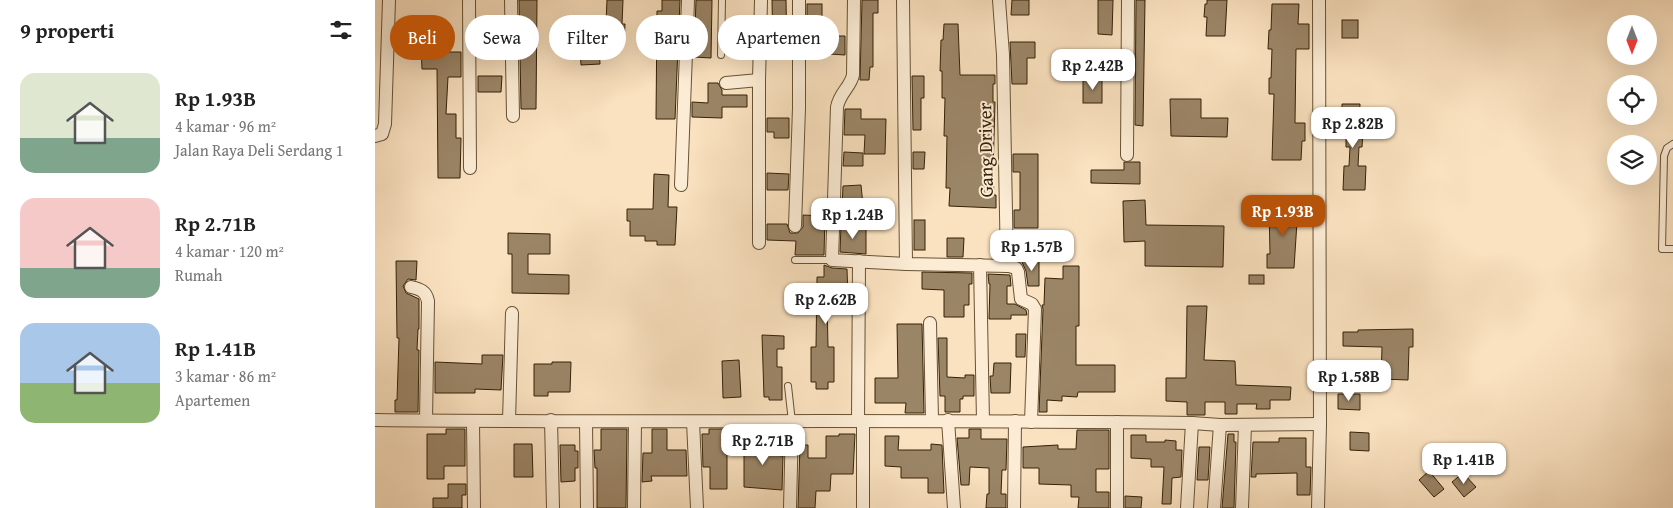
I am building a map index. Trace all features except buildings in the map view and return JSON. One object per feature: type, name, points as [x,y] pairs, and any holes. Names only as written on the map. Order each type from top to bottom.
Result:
[{"type":"street","points":[[375,136],[382,134],[385,124],[389,0]]},
{"type":"street","points":[[469,0],[470,168]]},
{"type":"street","points":[[511,0],[513,116]]},
{"type":"street","points":[[681,185],[688,0]]},
{"type":"street","points":[[759,243],[761,0]]},
{"type":"street","points":[[795,226],[799,108],[799,0]]},
{"type":"street","points":[[854,0],[853,74],[850,83],[838,101],[832,260],[1007,266],[1018,270],[1021,299],[1032,304],[1035,309],[1031,422]]},
{"type":"street","points":[[903,0],[906,264]]},
{"type":"street","name":"Gang Driver","points":[[999,0],[1003,54],[1007,266]]},
{"type":"street","points":[[1127,155],[1128,0]]},
{"type":"street","points":[[1318,508],[1320,424],[1319,0]]},
{"type":"street","points":[[725,82],[759,80]]},
{"type":"street","points":[[859,261],[860,421],[863,508]]},
{"type":"street","points":[[980,265],[983,421]]},
{"type":"street","points":[[411,287],[422,290],[427,295],[428,301],[426,420]]},
{"type":"street","points":[[509,421],[512,313]]},
{"type":"street","points":[[931,323],[932,420]]},
{"type":"street","points":[[375,420],[792,422],[948,420],[1192,423],[1219,425],[1320,424]]},
{"type":"street","points":[[551,420],[553,508]]},
{"type":"street","points":[[948,420],[954,508]]},
{"type":"street","points":[[473,421],[474,508]]},
{"type":"street","points":[[1014,508],[1015,421]]},
{"type":"street","points":[[586,422],[587,508]]},
{"type":"street","points":[[634,508],[635,422]]},
{"type":"street","points":[[693,422],[697,508]]},
{"type":"street","points":[[790,508],[792,422]]},
{"type":"street","points":[[1117,422],[1117,508]]},
{"type":"street","points":[[1187,508],[1192,423]]},
{"type":"street","points":[[1215,508],[1219,425]]},
{"type":"street","points":[[1242,508],[1245,425]]},
{"type":"lane","points":[[722,0],[722,15]]},
{"type":"lane","points":[[1673,144],[1667,148],[1664,156],[1662,249],[1673,249]]},
{"type":"lane","points":[[795,260],[832,260]]},
{"type":"lane","points":[[788,386],[792,422]]}]
